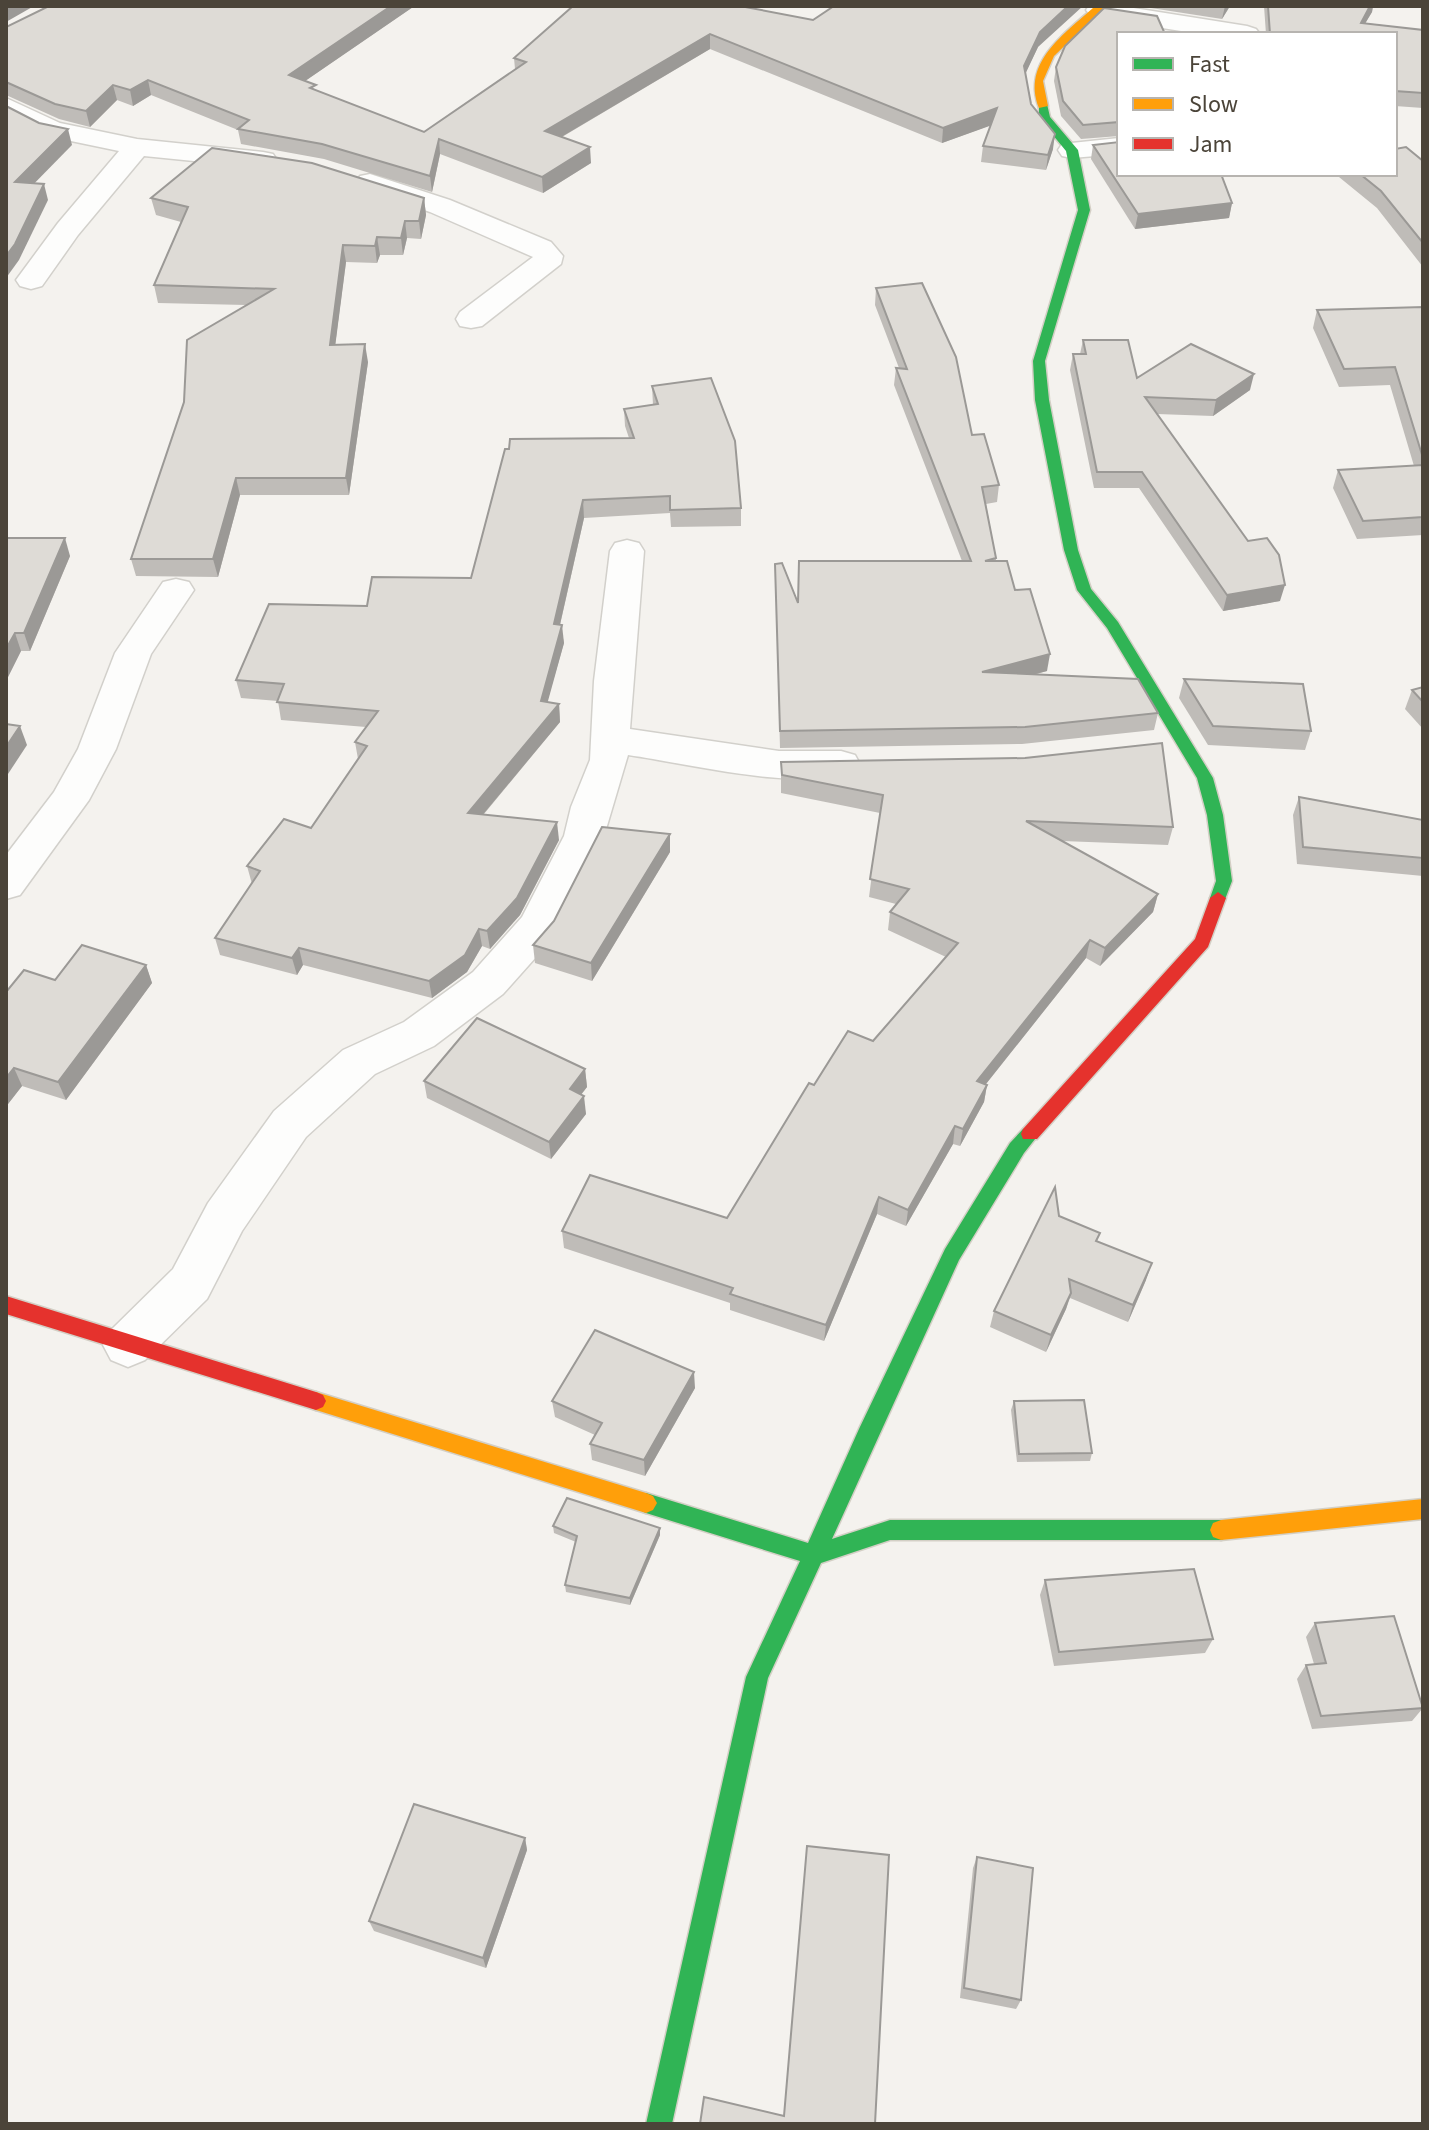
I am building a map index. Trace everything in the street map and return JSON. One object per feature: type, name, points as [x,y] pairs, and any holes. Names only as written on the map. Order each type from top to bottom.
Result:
[{"type":"street","points":[[659,2124],[757,1677],[866,1436],[952,1255],[1017,1148],[1095,1065],[1148,999],[1202,942],[1224,881],[1215,815],[1205,778],[1113,625],[1084,590],[1071,550],[1042,400],[1039,361],[1084,210],[1072,150],[1045,118],[1038,81],[1049,55],[1099,8],[1236,32]]},
{"type":"street","points":[[6,106],[52,129],[137,147],[288,163]]},
{"type":"street","points":[[1072,150],[1117,146]]},
{"type":"street","points":[[31,280],[68,229],[137,147]]},
{"type":"street","points":[[350,177],[440,206],[541,248],[548,256],[546,264],[471,319]]},
{"type":"street","points":[[128,1345],[190,1284],[225,1217],[290,1124],[359,1062],[419,1034],[488,983],[538,927],[584,836],[591,807],[609,760],[627,551]]},
{"type":"street","points":[[6,884],[69,800],[97,749],[133,653],[176,590]]},
{"type":"street","points":[[609,739],[779,764],[875,764]]},
{"type":"street","points":[[1140,748],[1184,743]]},
{"type":"street","points":[[6,1305],[814,1555],[890,1530],[1236,1530],[1423,1509]]},
{"type":"building","points":[[49,6],[391,6],[289,75],[316,85],[310,88],[424,132],[526,62],[514,58],[573,6],[740,6],[813,20],[834,6],[1068,6],[1040,32],[1024,66],[1031,104],[1055,134],[1048,155],[983,146],[997,108],[943,128],[710,34],[545,131],[590,147],[542,177],[439,139],[430,176],[322,144],[238,129],[249,120],[148,80],[130,90],[113,85],[86,111],[55,104],[6,82],[6,27]]},
{"type":"building","points":[[1268,6],[1370,6],[1361,23],[1423,30],[1423,93],[1397,91],[1397,32],[1270,32]]},
{"type":"building","points":[[1104,8],[1157,16],[1164,32],[1117,32],[1117,122],[1083,125],[1063,101],[1056,67],[1065,46]]},
{"type":"building","points":[[6,106],[39,123],[68,129],[15,182],[44,184],[6,256]]},
{"type":"building","points":[[1117,142],[1117,176],[1222,176],[1232,203],[1138,214],[1093,145]]},
{"type":"building","points":[[1406,147],[1423,161],[1423,243],[1381,191],[1362,176],[1397,176],[1397,149]]},
{"type":"building","points":[[212,148],[312,163],[424,198],[419,221],[405,221],[401,238],[377,237],[375,246],[343,245],[330,345],[365,344],[346,478],[236,478],[213,559],[131,559],[184,402],[187,340],[274,289],[154,285],[188,207],[151,198]]},
{"type":"building","points":[[922,283],[956,357],[972,435],[984,434],[999,485],[982,487],[996,558],[985,561],[1007,561],[1015,590],[1030,589],[1050,654],[982,672],[1138,679],[1158,713],[1025,727],[780,731],[775,564],[782,563],[798,603],[799,561],[971,561],[896,368],[907,369],[876,288]]},
{"type":"building","points":[[1423,307],[1423,458],[1395,367],[1344,369],[1317,310]]},
{"type":"building","points":[[1083,340],[1128,340],[1137,378],[1191,344],[1254,374],[1216,400],[1145,397],[1248,541],[1267,538],[1279,555],[1285,585],[1227,595],[1142,472],[1097,472],[1073,354],[1086,354]]},
{"type":"building","points":[[711,378],[735,441],[741,508],[670,510],[670,496],[583,500],[554,624],[562,625],[541,701],[559,704],[468,813],[557,822],[517,898],[487,931],[479,929],[465,955],[429,981],[299,948],[292,958],[215,938],[260,871],[247,866],[284,819],[311,828],[367,746],[355,742],[378,711],[277,702],[284,684],[236,680],[269,604],[367,606],[372,577],[471,578],[510,439],[634,438],[624,409],[658,404],[652,386]]},
{"type":"building","points":[[1423,465],[1423,517],[1363,521],[1338,470]]},
{"type":"building","points":[[6,538],[65,538],[24,633],[15,633],[6,649]]},
{"type":"building","points":[[1184,679],[1303,684],[1311,731],[1213,726]]},
{"type":"building","points":[[1423,687],[1423,702],[1412,690]]},
{"type":"building","points":[[6,724],[20,726],[6,747]]},
{"type":"building","points":[[1162,743],[1173,827],[1026,821],[1158,894],[1105,948],[1090,940],[977,1081],[987,1085],[963,1129],[955,1126],[908,1210],[879,1197],[826,1325],[730,1294],[733,1288],[562,1231],[590,1175],[727,1218],[809,1083],[814,1085],[848,1031],[873,1041],[958,943],[890,912],[909,889],[870,879],[883,795],[782,775],[781,762],[1025,758]]},
{"type":"building","points":[[1299,797],[1423,820],[1423,858],[1303,847]]},
{"type":"building","points":[[602,827],[670,834],[591,963],[533,945],[554,921]]},
{"type":"building","points":[[82,945],[146,965],[58,1082],[14,1068],[6,1078],[6,992],[24,970],[55,980]]},
{"type":"building","points":[[477,1018],[585,1069],[570,1089],[584,1096],[549,1142],[424,1081]]},
{"type":"building","points":[[1055,1187],[1059,1216],[1100,1233],[1096,1241],[1152,1263],[1133,1305],[1069,1279],[1071,1293],[1051,1335],[994,1311]]},
{"type":"building","points":[[595,1330],[694,1372],[644,1460],[590,1444],[602,1423],[552,1401]]},
{"type":"building","points":[[1084,1400],[1092,1453],[1019,1454],[1014,1401]]},
{"type":"building","points":[[567,1498],[660,1528],[630,1598],[565,1585],[577,1536],[553,1526]]},
{"type":"building","points":[[1194,1569],[1213,1639],[1059,1652],[1045,1580]]},
{"type":"building","points":[[1394,1616],[1423,1708],[1321,1716],[1306,1665],[1326,1663],[1315,1623]]},
{"type":"building","points":[[414,1804],[525,1838],[483,1958],[369,1921]]},
{"type":"building","points":[[807,1846],[889,1855],[875,2124],[700,2124],[704,2097],[784,2116]]},
{"type":"building","points":[[977,1857],[1033,1868],[1021,2000],[964,1988]]},
{"type":"traffic: fast","points":[[1043,106],[1045,118],[1072,150],[1084,210],[1039,361],[1042,400],[1071,550],[1084,590],[1113,625],[1205,778],[1215,815],[1224,881],[1218,898]]},
{"type":"traffic: fast","points":[[646,1503],[814,1555],[866,1436],[952,1255],[1017,1148],[1030,1134]]},
{"type":"traffic: fast","points":[[659,2124],[757,1677],[814,1555],[890,1530],[1221,1530]]},
{"type":"traffic: slow","points":[[1043,106],[1038,81],[1049,55],[1101,6]]},
{"type":"traffic: slow","points":[[316,1401],[646,1503]]},
{"type":"traffic: slow","points":[[1221,1530],[1423,1509]]},
{"type":"traffic: jam","points":[[1030,1134],[1202,942],[1218,898]]},
{"type":"traffic: jam","points":[[6,1305],[316,1401]]}]
